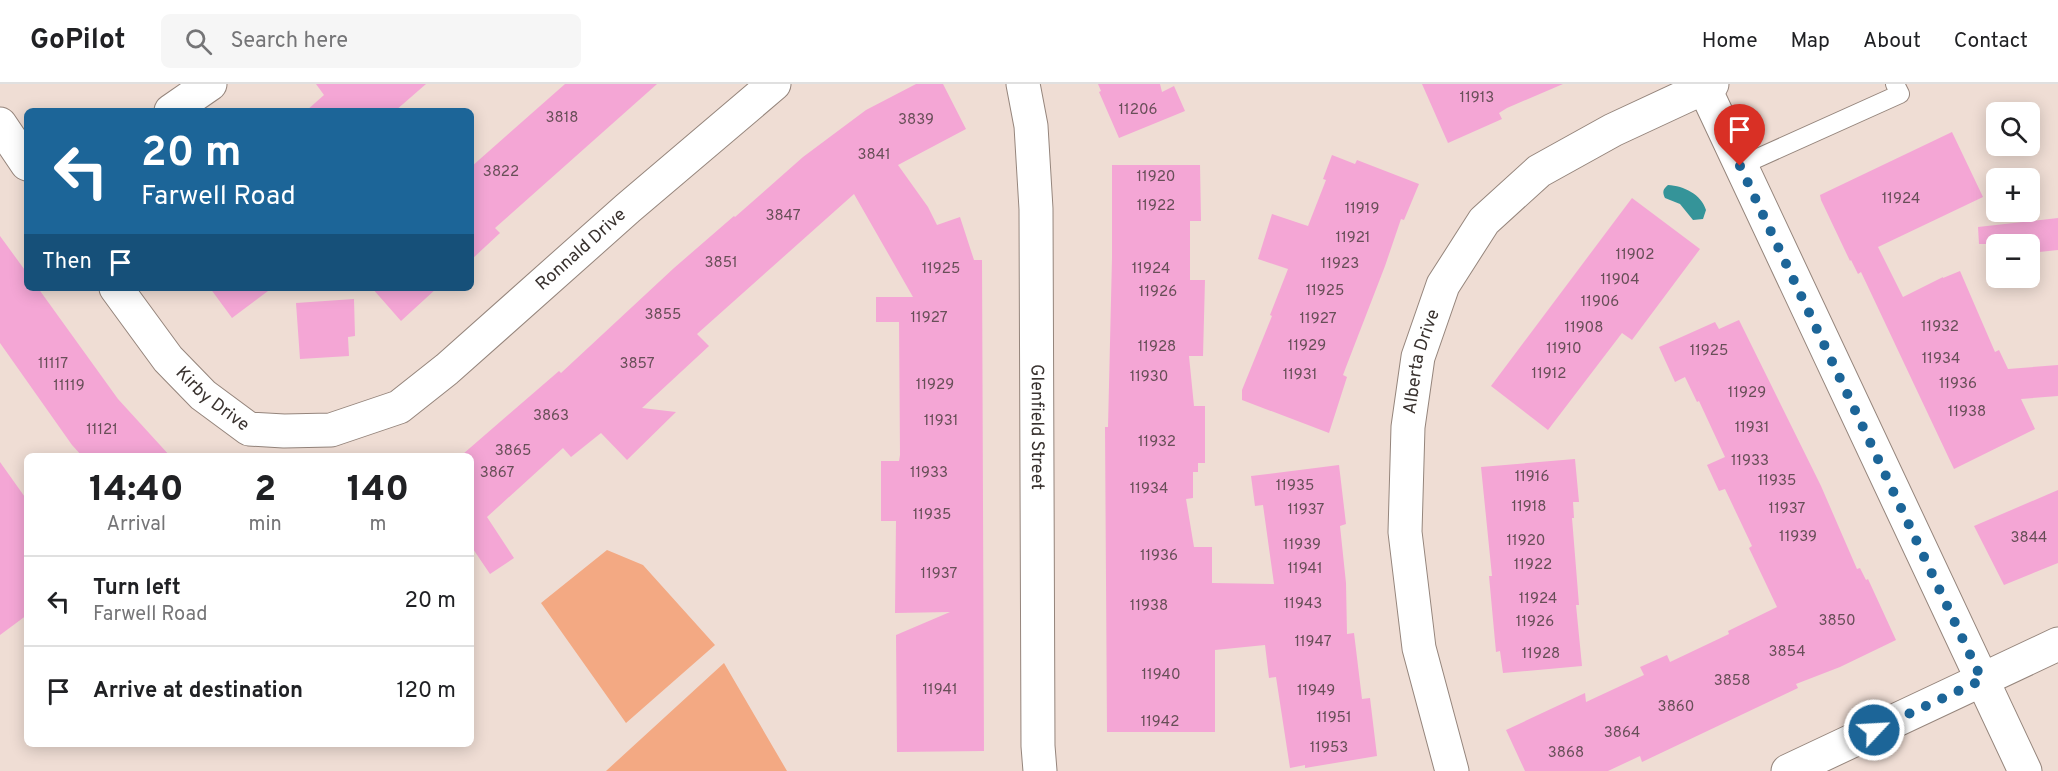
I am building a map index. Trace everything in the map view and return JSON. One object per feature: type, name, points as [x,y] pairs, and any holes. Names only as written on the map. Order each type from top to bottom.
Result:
[{"type":"street","points":[[175,108],[210,84]]},
{"type":"street","name":"Ronnald Drive","points":[[385,411],[399,407],[447,369],[628,208],[774,84]]},
{"type":"street","name":"Glenfield Street","points":[[1023,84],[1031,126],[1036,209],[1040,771]]},
{"type":"street","points":[[1708,86],[1740,166],[2025,771]]},
{"type":"street","name":"Alberta Drive","points":[[1452,771],[1419,648],[1405,532],[1408,427],[1418,357],[1443,285],[1484,220],[1539,171],[1614,130],[1708,86]]},
{"type":"street","points":[[0,124],[24,160]]},
{"type":"street","name":"Kirby Drive","points":[[118,291],[168,359],[203,395],[249,429],[331,430],[385,411]]},
{"type":"street","points":[[1788,771],[2058,644]]},
{"type":"lane","points":[[1740,166],[1900,94],[1895,84]]},
{"type":"shaded area","points":[[607,550],[643,565],[715,645],[626,723],[541,603]]},
{"type":"shaded area","points":[[724,663],[787,771],[606,771]]},
{"type":"water","points":[[1668,185],[1686,189],[1696,195],[1706,210],[1703,219],[1693,220],[1680,204],[1665,198],[1664,191]]},
{"type":"building","points":[[316,84],[426,84],[398,108],[309,108],[324,95]]},
{"type":"building","points":[[565,84],[657,84],[495,228],[500,233],[474,257],[474,164]]},
{"type":"building","points":[[916,84],[943,84],[966,129],[898,165],[928,207],[937,225],[960,217],[974,260],[982,260],[984,751],[897,752],[896,635],[950,612],[895,613],[896,521],[881,521],[881,461],[899,461],[900,455],[899,322],[876,322],[876,297],[913,297],[854,194],[697,334],[709,346],[642,408],[676,412],[627,460],[601,433],[571,457],[563,448],[487,517],[514,558],[490,574],[474,550],[474,453],[464,453],[559,371],[561,373],[674,268],[803,157],[866,110]]},
{"type":"building","points":[[1098,84],[1160,84],[1162,92],[1174,86],[1185,111],[1119,138],[1099,92],[1101,91]]},
{"type":"building","points":[[1422,84],[1563,84],[1507,108],[1499,113],[1502,119],[1448,143]]},
{"type":"building","points":[[1952,132],[1983,197],[1878,247],[1903,297],[1960,271],[1995,352],[1999,350],[2008,369],[2058,365],[2058,396],[2021,399],[2035,429],[1954,469],[1861,272],[1858,274],[1850,261],[1820,195]]},
{"type":"building","points":[[1332,155],[1355,164],[1357,160],[1419,184],[1404,220],[1401,219],[1343,375],[1347,377],[1329,433],[1242,400],[1242,390],[1288,269],[1258,259],[1272,214],[1308,226],[1326,180],[1323,179]]},
{"type":"building","points":[[1112,165],[1200,165],[1201,221],[1190,221],[1190,280],[1205,280],[1203,356],[1189,356],[1194,406],[1205,406],[1205,463],[1198,463],[1198,472],[1193,472],[1193,498],[1186,499],[1194,547],[1212,547],[1212,583],[1274,584],[1263,505],[1255,506],[1251,476],[1339,465],[1346,524],[1340,526],[1346,583],[1347,634],[1354,633],[1362,699],[1370,698],[1377,756],[1305,768],[1305,765],[1290,768],[1276,677],[1269,678],[1265,645],[1215,650],[1215,732],[1107,732],[1105,427],[1108,427]]},
{"type":"building","points":[[1632,198],[1700,249],[1632,340],[1622,333],[1548,430],[1491,386]]},
{"type":"building","points":[[2058,218],[2058,250],[2040,252],[2040,234],[1986,234],[1986,244],[1979,244],[1978,227],[2040,222],[2040,220]]},
{"type":"building","points":[[0,236],[24,269],[24,291],[40,291],[118,399],[167,453],[79,453],[0,343]]},
{"type":"building","points":[[212,291],[268,291],[232,318]]},
{"type":"building","points":[[375,291],[434,291],[401,321]]},
{"type":"building","points":[[354,299],[355,336],[348,337],[349,356],[300,359],[296,303]]},
{"type":"building","points":[[1739,320],[1821,486],[1857,569],[1860,568],[1866,580],[1868,579],[1896,640],[1840,667],[1796,684],[1798,688],[1642,762],[1640,756],[1608,771],[1525,771],[1506,730],[1585,693],[1586,702],[1644,675],[1640,667],[1667,655],[1670,662],[1729,634],[1728,631],[1777,607],[1749,548],[1752,546],[1725,489],[1719,491],[1707,465],[1725,457],[1685,377],[1675,382],[1659,347],[1715,322],[1719,329]]},
{"type":"building","points":[[1575,459],[1579,502],[1573,502],[1574,518],[1572,518],[1579,605],[1576,605],[1582,666],[1503,673],[1500,651],[1496,652],[1489,576],[1492,576],[1481,467]]},
{"type":"building","points":[[0,462],[24,496],[24,617],[0,635]]},
{"type":"building","points":[[2058,490],[2058,563],[2004,585],[1974,526]]},
{"type":"route","points":[[1740,166],[1982,680],[1874,730]]}]
